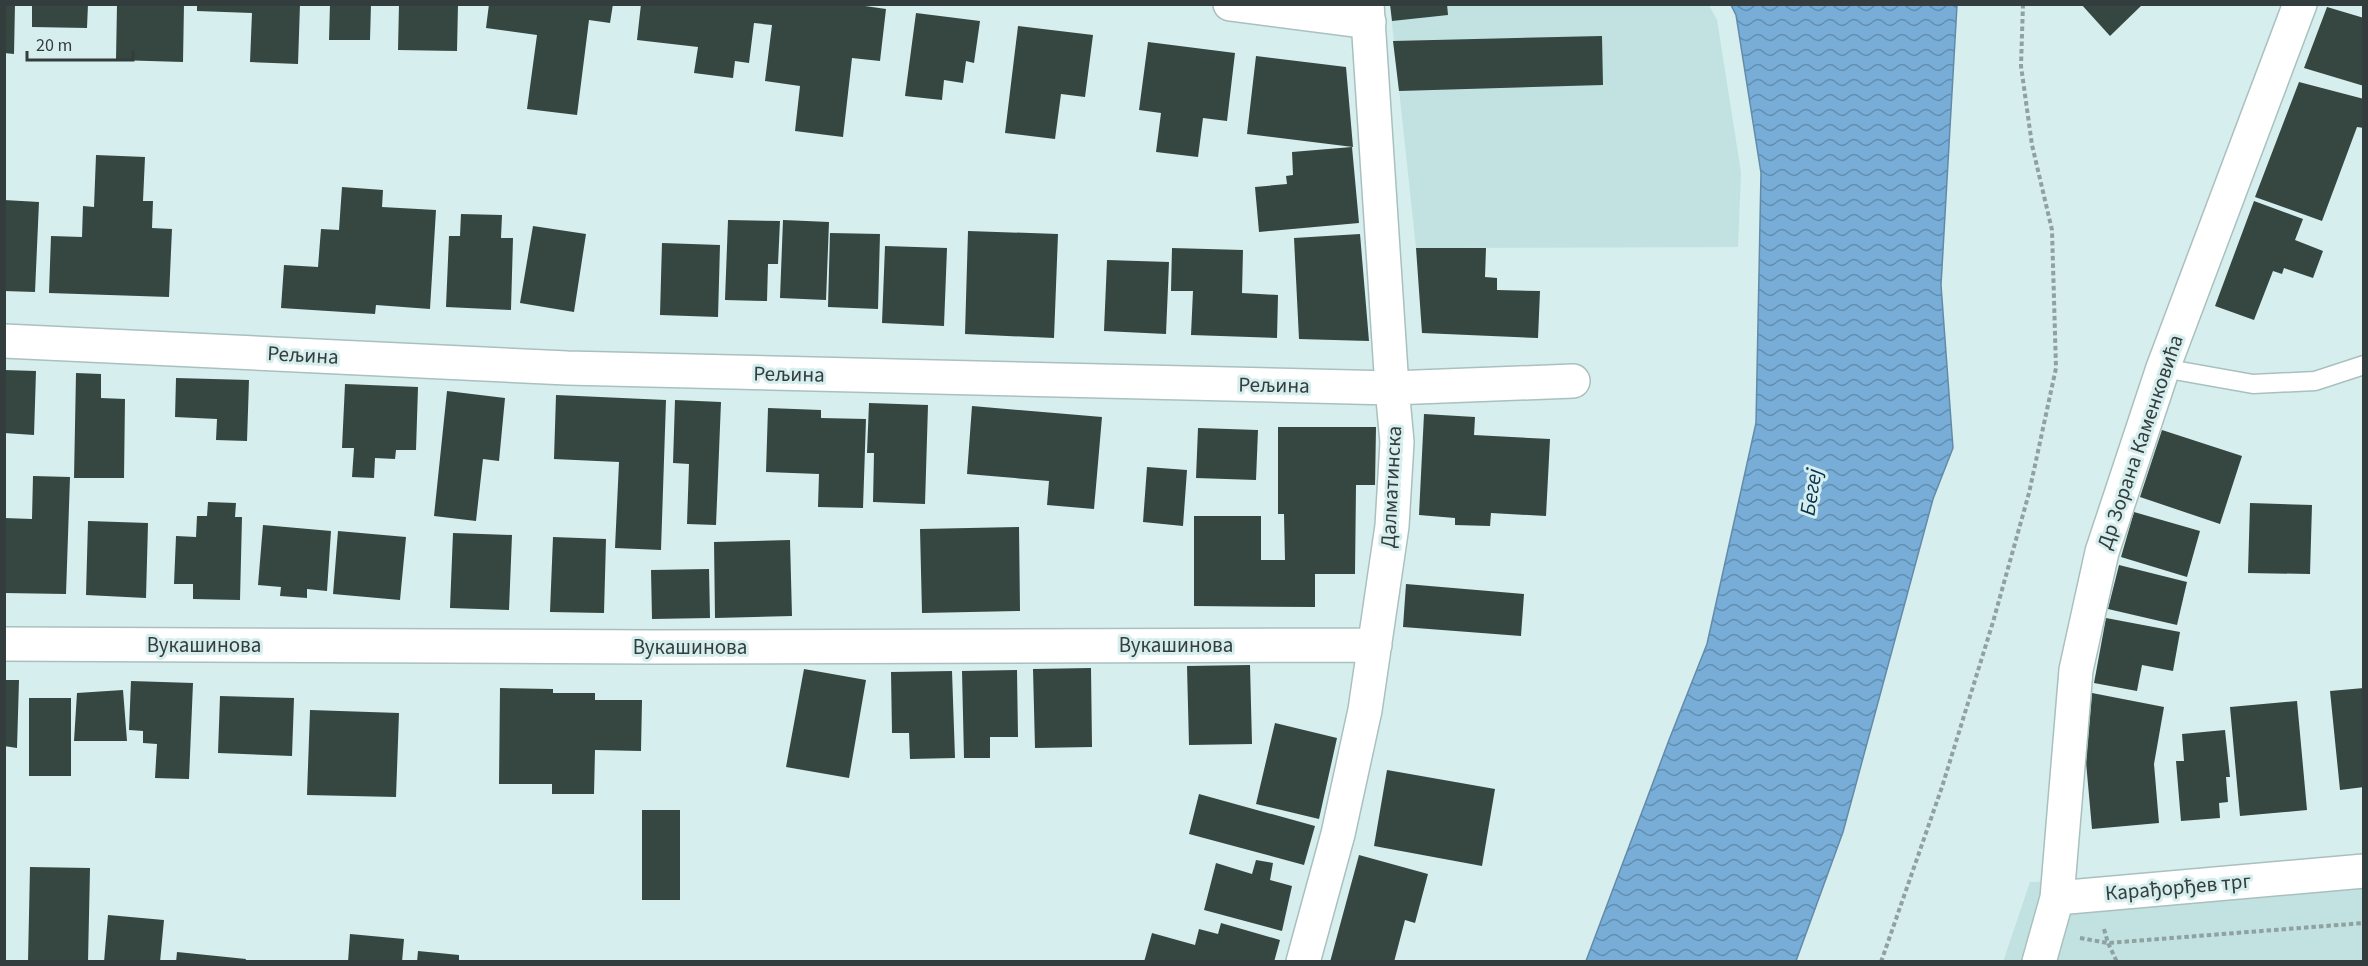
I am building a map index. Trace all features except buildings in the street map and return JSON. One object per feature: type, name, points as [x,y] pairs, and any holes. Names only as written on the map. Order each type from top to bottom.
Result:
[{"type":"street","points":[[1230,4],[1368,13]]},
{"type":"street","name":"Др Зорана Каменковића","points":[[2058,898],[2076,670],[2102,552],[2163,368],[2300,4]]},
{"type":"street","name":"Далматинска","points":[[1303,962],[1352,777],[1365,710],[1392,526],[1397,442],[1368,13]]},
{"type":"street","name":"Рељина","points":[[4,341],[567,368],[1392,388],[1573,381]]},
{"type":"street","name":"Вукашинова","points":[[4,644],[619,647],[1375,645]]},
{"type":"street","name":"Карађорђев трг","points":[[2058,898],[2364,871]]},
{"type":"street","points":[[2043,947],[2058,898]]},
{"type":"lane","points":[[2163,368],[2253,384],[2315,381],[2364,365]]},
{"type":"path","points":[[1881,962],[1942,787],[1990,633],[2029,493],[2056,368],[2052,230],[2032,145],[2021,66],[2023,4]]},
{"type":"path","points":[[2043,947],[2364,923]]},
{"type":"shaded area","points":[[1390,5],[1709,5],[1717,20],[1741,172],[1738,247],[1416,248]]},
{"type":"shaded area","points":[[2363,869],[2363,961],[2003,962],[2030,882]]},
{"type":"water","name":"Бегеј","points":[[1731,5],[1957,5],[1941,285],[1953,448],[1933,499],[1843,832],[1796,961],[1586,961],[1707,644],[1756,423],[1761,173],[1736,15]]}]
